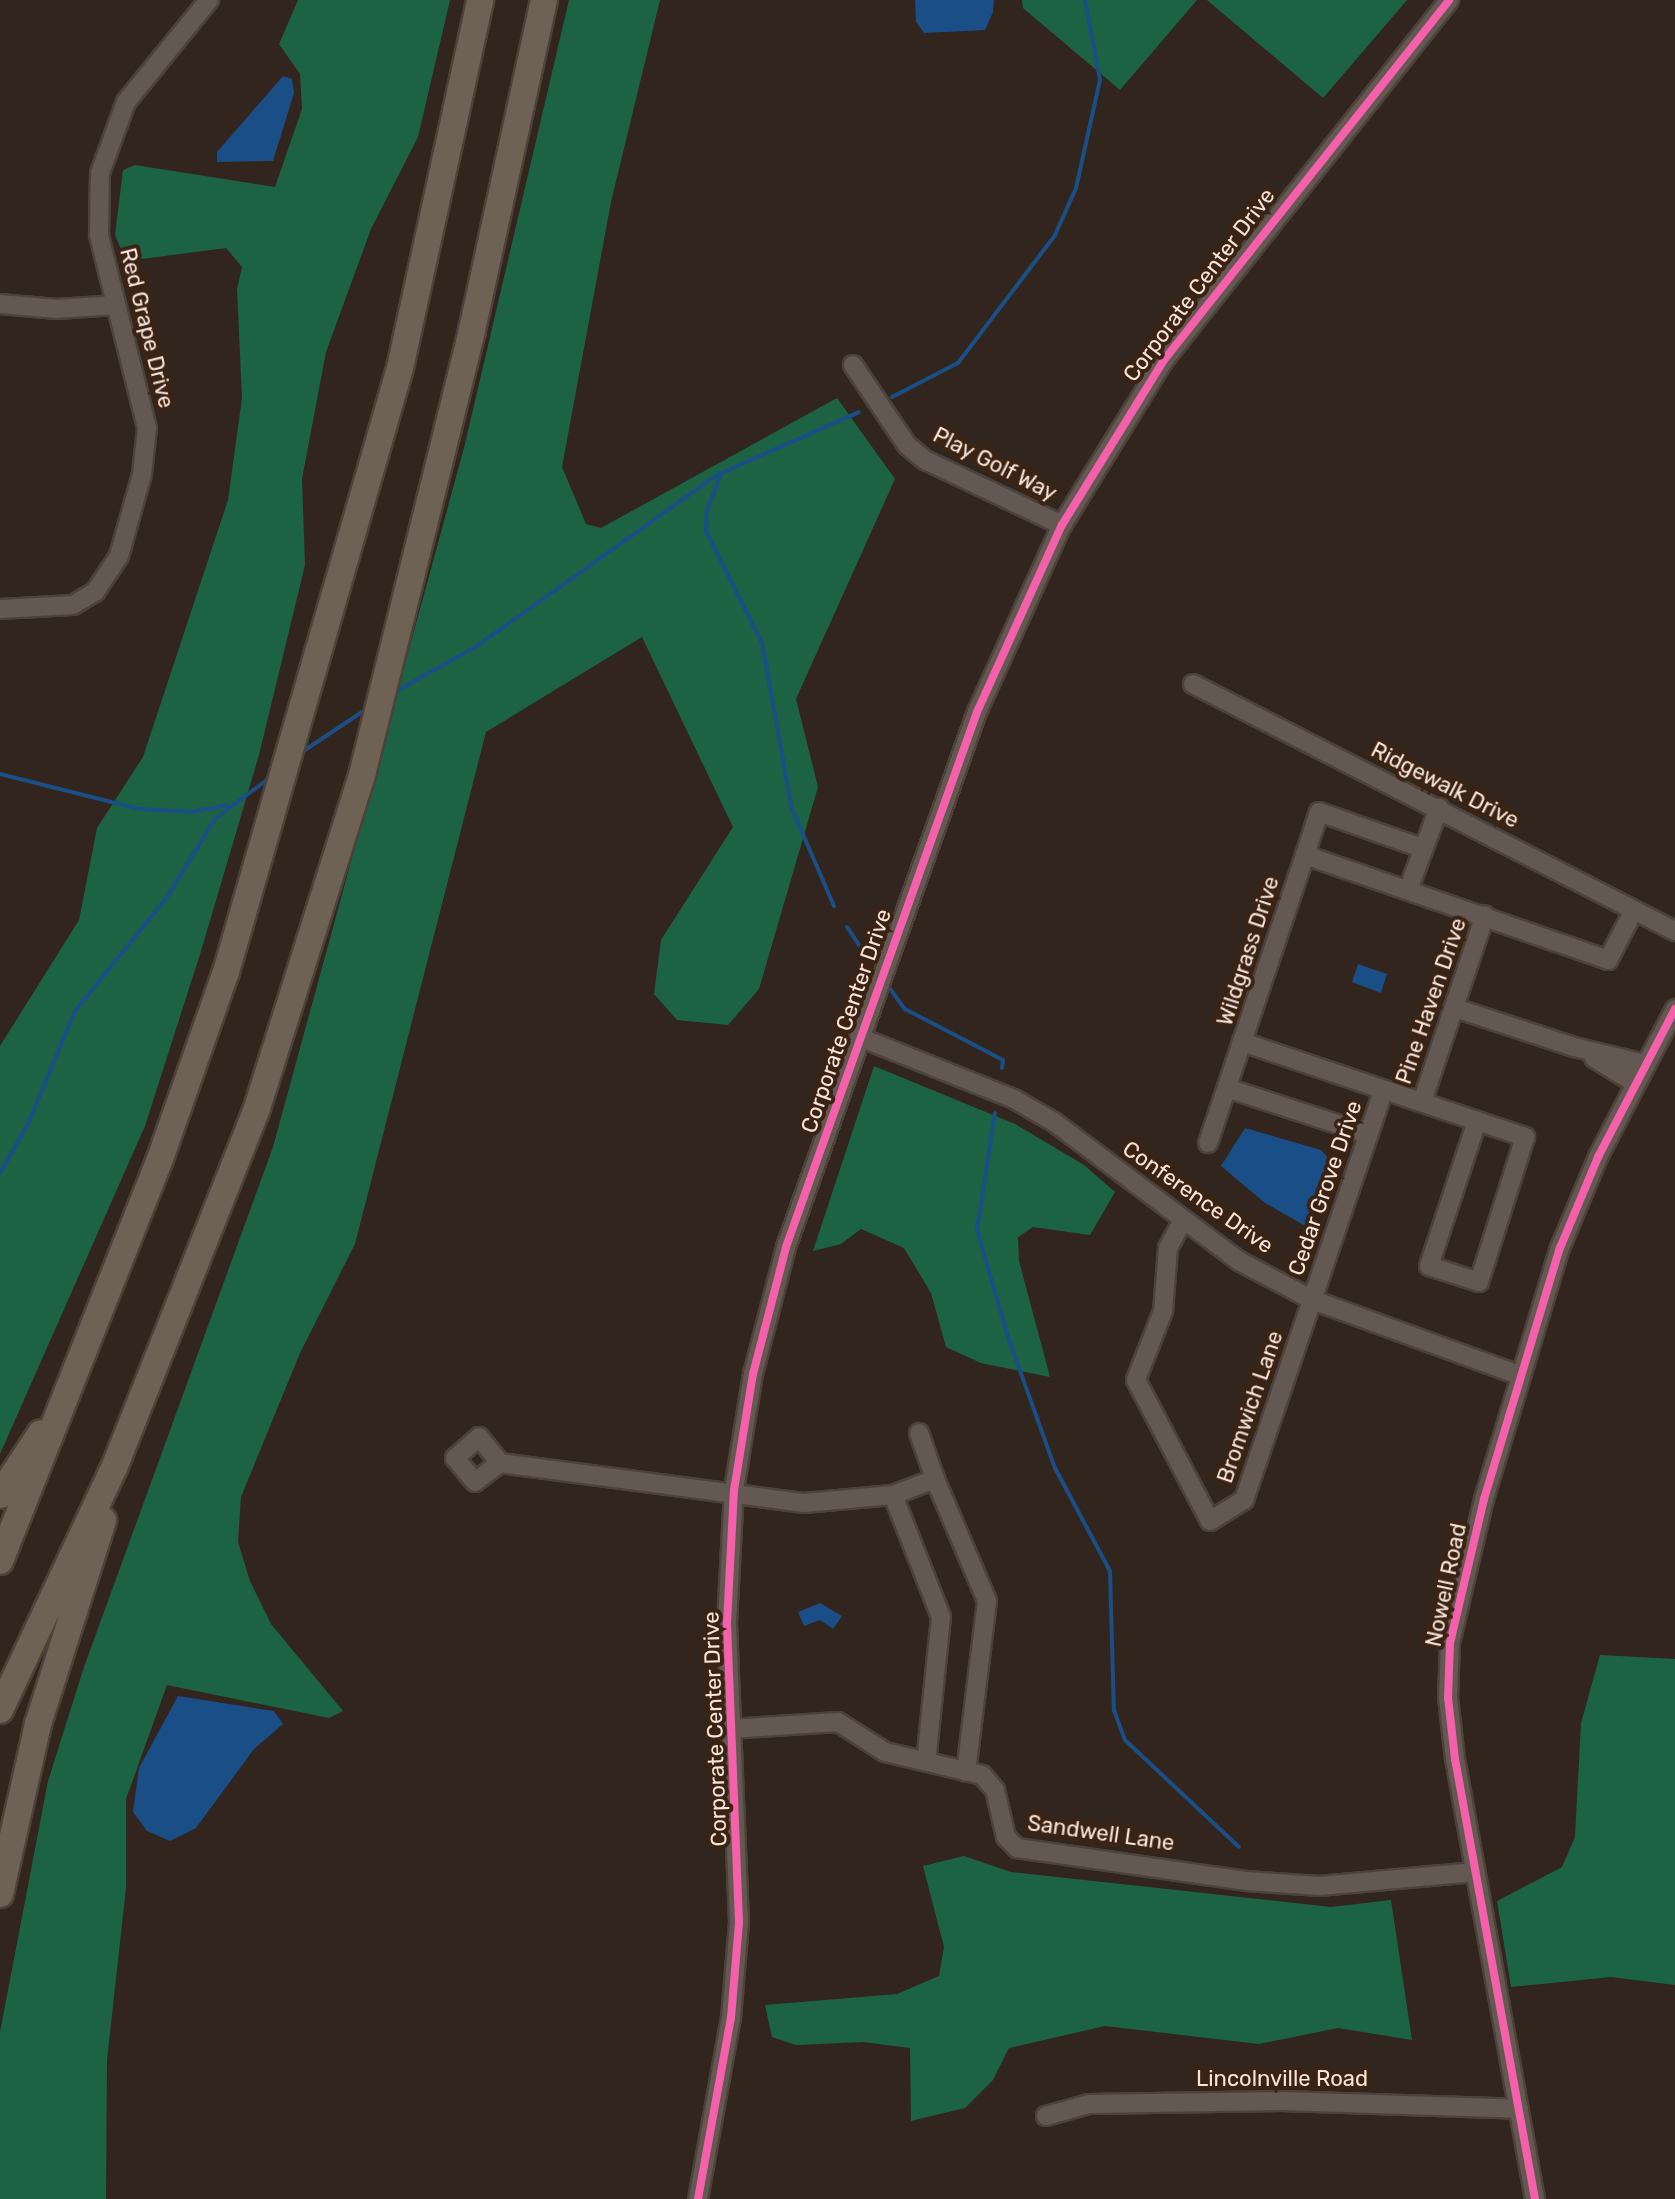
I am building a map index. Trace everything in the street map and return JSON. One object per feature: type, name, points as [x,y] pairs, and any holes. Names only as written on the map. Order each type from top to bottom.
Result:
[{"type":"highway","points":[[0,1561],[67,1394],[226,972],[400,368],[480,0]]},
{"type":"highway","points":[[0,1710],[114,1468],[257,1108],[363,771],[472,330],[544,0]]},
{"type":"highway","points":[[0,1495],[67,1394]]},
{"type":"highway","points":[[0,1894],[38,1724],[98,1542],[114,1468]]},
{"type":"street","name":"Red Grape Drive","points":[[0,609],[73,605],[95,592],[119,556],[147,442],[143,399],[116,305],[97,216],[104,156],[126,102],[209,0]]},
{"type":"street","name":"Corporate Center Drive","points":[[698,2199],[735,1980],[739,1897],[727,1623],[734,1490],[753,1374],[773,1291],[859,1037],[977,712],[1062,525],[1139,395],[1205,303],[1449,0]]},
{"type":"street","points":[[0,304],[57,309],[116,305]]},
{"type":"street","name":"Play Golf Way","points":[[853,365],[907,445],[925,460],[1062,525]]},
{"type":"street","name":"Ridgewalk Drive","points":[[1193,684],[1675,931]]},
{"type":"street","points":[[1408,890],[1439,808]]},
{"type":"street","points":[[1305,855],[1319,812],[1422,848]]},
{"type":"street","name":"Wildgrass Drive","points":[[1477,1121],[1429,1266],[1479,1282],[1525,1137],[1242,1042],[1305,855],[1608,960],[1634,910]]},
{"type":"street","name":"Pine Haven Drive","points":[[1422,1102],[1485,915]]},
{"type":"street","points":[[1455,1008],[1574,1047],[1645,1064]]},
{"type":"street","name":"Nowell Road","points":[[1535,2199],[1451,1724],[1450,1643],[1519,1375],[1562,1240],[1635,1083],[1675,1009]]},
{"type":"street","name":"Conference Drive","points":[[859,1037],[1014,1099],[1054,1122],[1239,1261],[1313,1300],[1519,1375]]},
{"type":"street","points":[[1208,1143],[1242,1042]]},
{"type":"street","points":[[1574,1047],[1635,1083]]},
{"type":"street","points":[[1227,1088],[1368,1134]]},
{"type":"street","name":"Cedar Grove Drive","points":[[1313,1300],[1383,1091]]},
{"type":"street","name":"Bromwich Lane","points":[[1183,1220],[1168,1248],[1163,1311],[1136,1380],[1210,1521],[1244,1500],[1313,1300]]},
{"type":"street","points":[[919,1433],[935,1479],[987,1601],[966,1772]]},
{"type":"street","points":[[500,1463],[734,1490],[804,1503],[893,1495],[935,1479]]},
{"type":"street","points":[[893,1495],[941,1617],[926,1761]]},
{"type":"street","name":"Sandwell Lane","points":[[730,1729],[838,1722],[885,1752],[982,1775],[995,1790],[1006,1837],[1017,1848],[1246,1881],[1319,1886],[1475,1872]]},
{"type":"street","name":"Lincolnville Road","points":[[1046,2116],[1089,2104],[1267,2101],[1519,2109]]},
{"type":"green space","points":[[298,0],[450,0],[418,137],[371,229],[326,352],[302,479],[305,565],[259,755],[201,951],[145,1126],[0,1454],[0,1046],[79,920],[97,828],[143,757],[228,500],[242,398],[237,289],[242,267],[226,248],[126,261],[115,235],[123,170],[135,165],[275,187],[302,109],[300,74],[279,44]]},
{"type":"green space","points":[[569,0],[660,0],[611,202],[562,467],[586,524],[601,528],[837,398],[895,479],[796,699],[818,787],[759,989],[728,1025],[677,1020],[654,994],[661,940],[733,827],[642,637],[486,732],[355,1244],[300,1353],[241,1497],[238,1542],[250,1581],[271,1624],[343,1711],[329,1718],[167,1685],[126,1799],[126,1888],[107,2060],[106,2199],[0,2199],[0,2032],[48,1781],[84,1667],[273,1147],[464,448]]},
{"type":"green space","points":[[1022,0],[1197,0],[1120,90],[1023,8]]},
{"type":"green space","points":[[1207,0],[1407,0],[1323,98]]},
{"type":"green space","points":[[874,1066],[1015,1124],[1084,1165],[1115,1192],[1090,1235],[1033,1227],[1018,1237],[1019,1261],[1050,1377],[981,1363],[946,1347],[931,1293],[904,1248],[861,1229],[841,1244],[813,1251]]},
{"type":"green space","points":[[1600,1655],[1675,1659],[1675,1985],[1611,1977],[1511,1987],[1497,1901],[1562,1867],[1575,1837],[1581,1723]]},
{"type":"green space","points":[[964,1856],[1011,1872],[1331,1907],[1391,1900],[1412,2040],[1338,2028],[1259,2044],[1105,2026],[1009,2048],[993,2080],[965,2108],[911,2121],[910,2048],[863,2042],[796,2045],[772,2037],[765,2005],[897,1994],[939,1976],[944,1947],[923,1866]]},
{"type":"water","points":[[915,0],[994,0],[993,12],[985,30],[924,33],[916,22]]},
{"type":"water","points":[[283,76],[292,79],[294,93],[273,161],[217,162],[217,152]]},
{"type":"water","points":[[1358,964],[1387,974],[1381,993],[1352,982]]},
{"type":"water","points":[[1245,1128],[1321,1150],[1328,1158],[1307,1227],[1265,1203],[1221,1166]]},
{"type":"water","points":[[820,1603],[842,1616],[833,1629],[820,1620],[804,1626],[798,1612]]},
{"type":"water","points":[[178,1696],[274,1711],[283,1724],[254,1749],[196,1828],[170,1841],[147,1831],[133,1812],[139,1768]]},
{"type":"waterway","points":[[892,397],[958,363],[1055,235],[1076,188],[1100,80],[1085,0]]},
{"type":"waterway","points":[[393,693],[477,646],[717,475],[859,412]]},
{"type":"waterway","points":[[721,474],[707,510],[706,531],[762,643],[792,809],[834,906]]},
{"type":"waterway","points":[[299,754],[368,708]]},
{"type":"waterway","points":[[0,774],[139,809],[192,812],[227,805]]},
{"type":"waterway","points":[[0,1173],[28,1124],[75,1011],[165,900],[215,819],[272,776]]},
{"type":"waterway","points":[[847,927],[869,960]]},
{"type":"waterway","points":[[888,986],[905,1009],[1003,1060],[1002,1068]]},
{"type":"waterway","points":[[995,1113],[977,1230],[1008,1337],[1055,1468],[1110,1571],[1114,1710],[1125,1740],[1239,1847]]},
{"type":"cycle path","points":[[698,2199],[731,2018],[739,1922],[727,1623],[734,1490],[753,1374],[786,1247],[977,712],[1062,525],[1164,360],[1449,0]]},
{"type":"cycle path","points":[[1535,2199],[1455,1759],[1448,1698],[1450,1643],[1484,1499],[1560,1248],[1598,1157],[1675,1009]]}]
